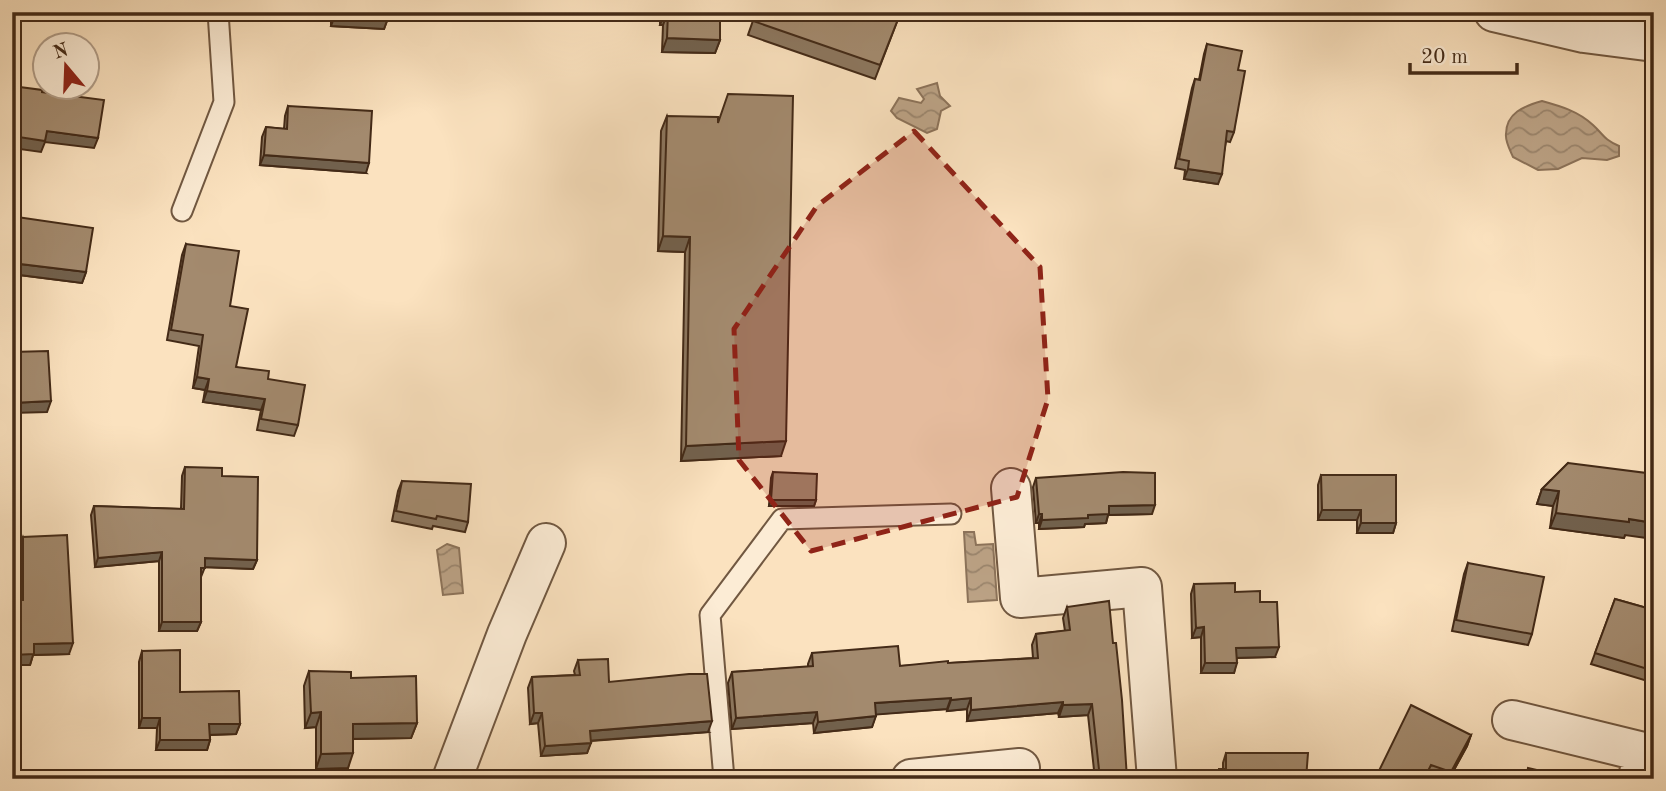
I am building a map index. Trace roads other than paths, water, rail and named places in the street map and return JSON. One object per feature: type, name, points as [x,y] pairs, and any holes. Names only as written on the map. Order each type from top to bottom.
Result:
[{"type":"street","points":[[1494,12],[1584,33],[1654,41]]},
{"type":"street","points":[[1011,488],[1020,598],[1142,587],[1157,779]]},
{"type":"street","points":[[453,779],[507,634],[546,543]]},
{"type":"street","points":[[1512,720],[1643,752],[1638,779]]},
{"type":"street","points":[[911,779],[1020,768]]},
{"type":"lane","points":[[183,211],[224,102],[218,12]]},
{"type":"lane","points":[[724,779],[710,615],[782,519],[951,514]]},
{"type":"water","points":[[937,83],[940,96],[950,106],[941,111],[937,129],[927,133],[897,118],[891,111],[899,98],[921,103],[924,99],[917,89]]},
{"type":"water","points":[[1542,101],[1569,110],[1587,120],[1607,139],[1619,146],[1619,156],[1607,160],[1582,158],[1558,169],[1538,170],[1513,157],[1506,137],[1509,121],[1523,108]]},
{"type":"water","points":[[964,532],[974,532],[976,545],[993,544],[997,600],[968,602]]},
{"type":"water","points":[[447,544],[459,548],[463,593],[443,595],[437,550]]}]
